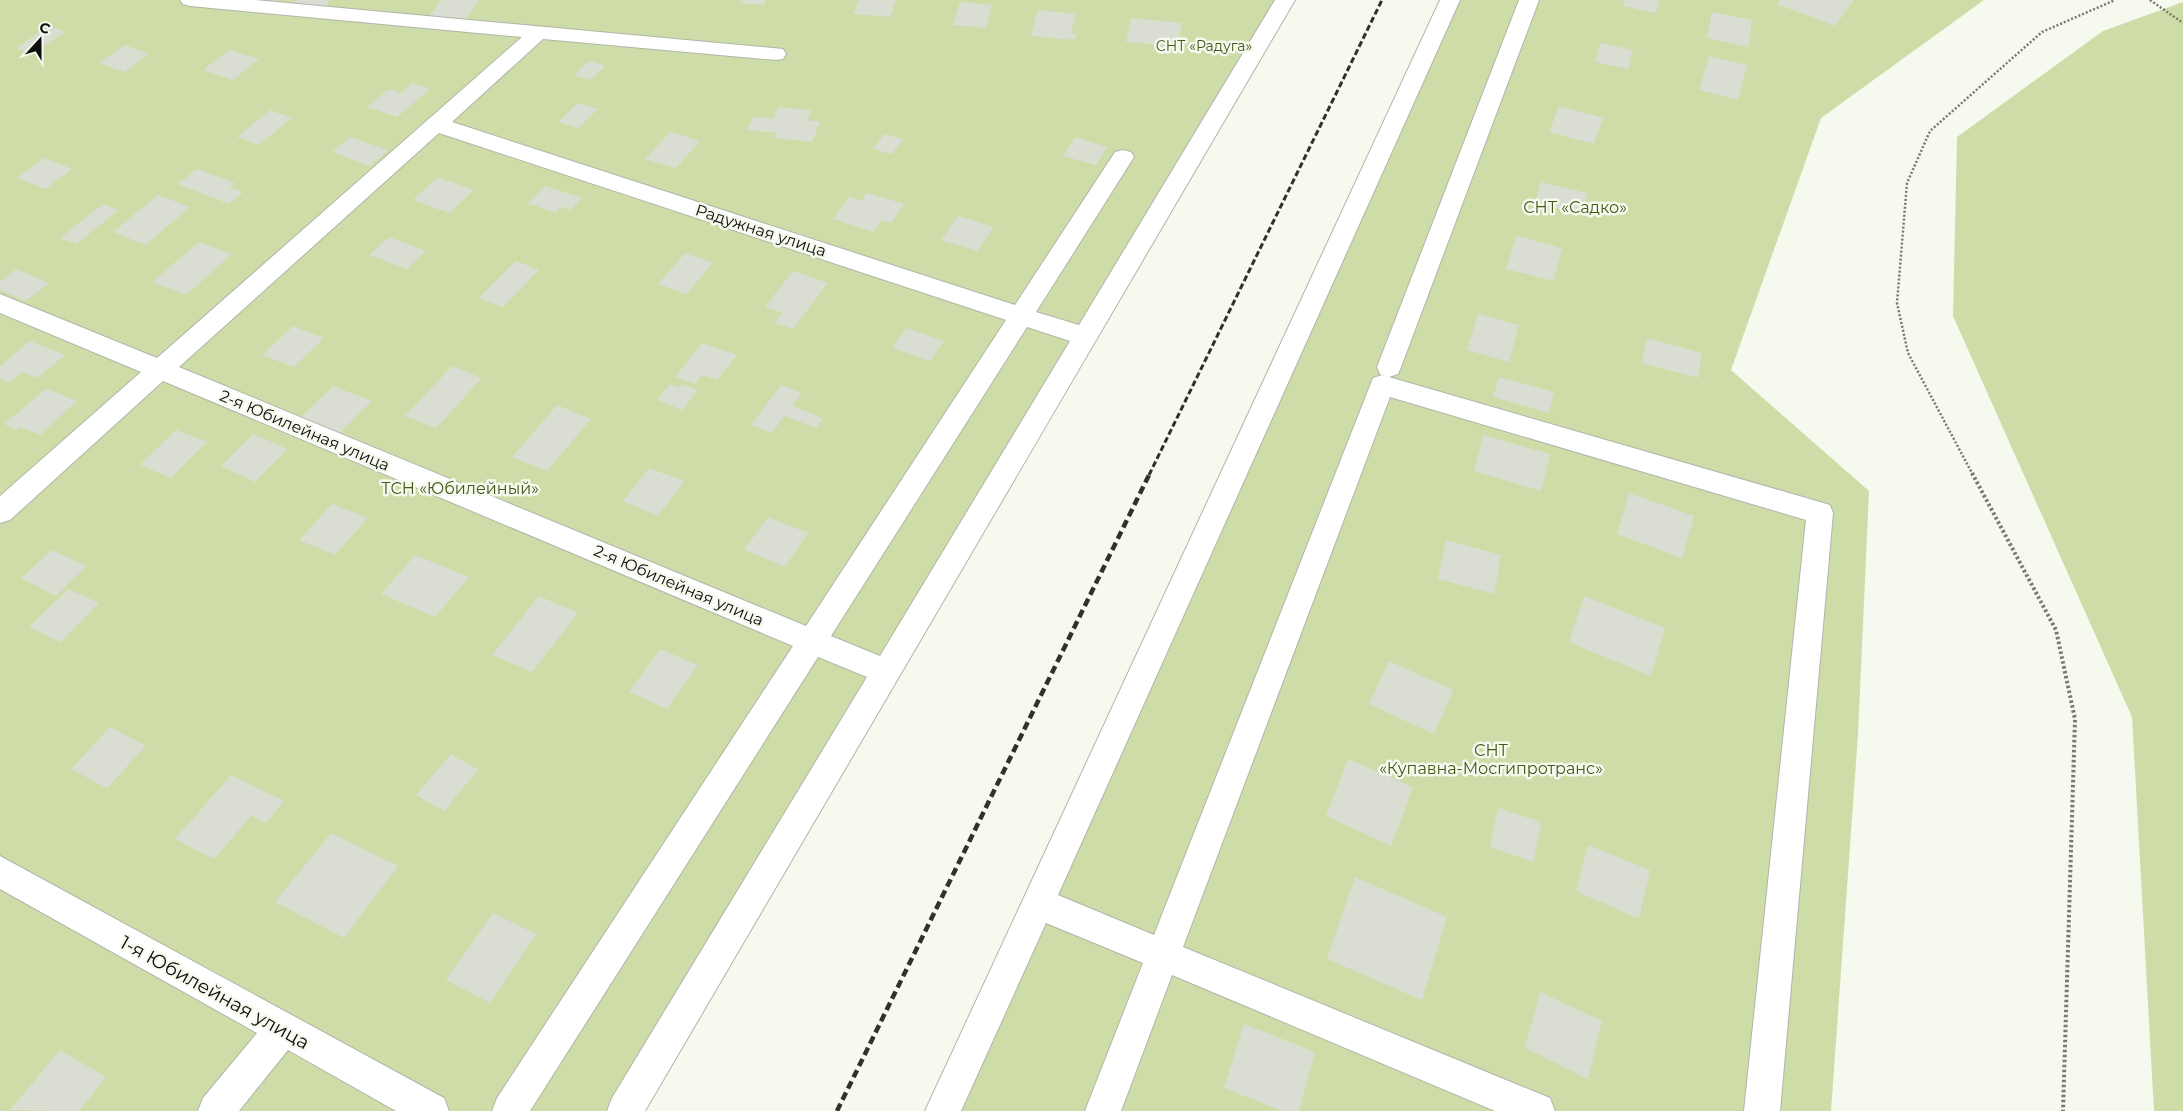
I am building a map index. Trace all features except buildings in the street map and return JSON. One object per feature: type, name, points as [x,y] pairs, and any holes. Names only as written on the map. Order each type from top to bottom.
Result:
[{"type":"street","points":[[190,0],[776,54]]},
{"type":"street","points":[[625,1111],[1285,0]]},
{"type":"street","points":[[943,1111],[1450,0]]},
{"type":"street","points":[[1389,367],[1529,0]]},
{"type":"street","points":[[0,512],[539,32]]},
{"type":"street","name":"Радужная улица","points":[[436,124],[1086,337]]},
{"type":"street","points":[[510,1111],[1123,157]]},
{"type":"street","name":"2-я Юбилейная улица","points":[[0,303],[886,672]]},
{"type":"street","points":[[1103,1111],[1382,385],[1820,513],[1762,1111]]},
{"type":"street","name":"1-я Юбилейная улица","points":[[0,872],[431,1111]]},
{"type":"street","points":[[1038,903],[1537,1111]]},
{"type":"street","points":[[216,1111],[283,1029]]},
{"type":"path","points":[[2063,1111],[2076,719],[2056,630],[1908,353],[1897,302],[1907,182],[1930,131],[2042,32],[2115,0]]},
{"type":"path","points":[[2150,0],[2183,23]]},
{"type":"green space","name":"ТСН «Юбилейный»","points":[[0,0],[1285,0],[625,1111],[0,1111]]},
{"type":"green space","name":"СНТ «Купавна-Мосгипротранс»","points":[[1448,0],[1984,0],[1821,118],[1731,370],[1869,491],[1858,734],[1831,1111],[943,1111]]},
{"type":"green space","points":[[2183,2],[2183,1111],[2154,1111],[2132,717],[1953,316],[1957,137],[2103,31]]},
{"type":"railway","points":[[1149,475],[1382,0]]},
{"type":"railway","points":[[837,1111],[1150,473]]},
{"type":"park label","name":"СНТ «Радуга»","points":[[1204,46]]},
{"type":"park label","name":"СНТ «Садко»","points":[[1575,207]]}]
